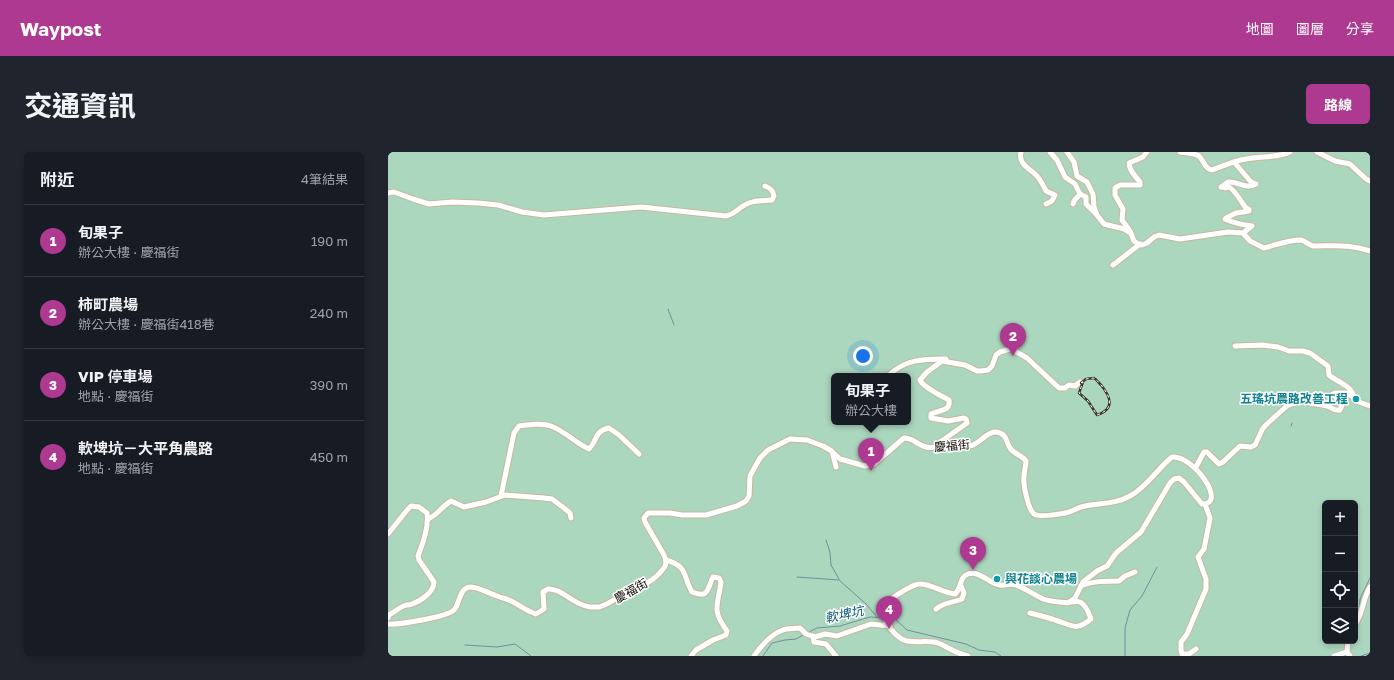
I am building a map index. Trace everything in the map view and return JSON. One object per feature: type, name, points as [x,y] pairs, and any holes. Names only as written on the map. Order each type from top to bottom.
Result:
[{"type":"street","points":[[1021,152],[1020,159],[1024,166],[1036,175],[1043,183],[1046,192],[1055,195],[1052,201],[1046,204]]},
{"type":"street","points":[[1050,152],[1057,160],[1065,177],[1075,184],[1080,194],[1086,197],[1086,204],[1104,224],[1130,232]]},
{"type":"street","points":[[1067,152],[1074,162],[1077,176],[1088,182],[1093,194],[1094,207],[1097,215]]},
{"type":"street","points":[[1140,244],[1134,242],[1130,232],[1122,220],[1123,208],[1115,195],[1115,188],[1120,185],[1140,185],[1140,182],[1129,166],[1129,163],[1144,157],[1147,152]]},
{"type":"street","points":[[1180,152],[1200,157],[1209,169],[1212,170],[1244,159],[1281,156],[1290,152]]},
{"type":"street","points":[[1317,152],[1335,161],[1350,164],[1370,181]]},
{"type":"street","points":[[1112,265],[1140,244],[1147,242],[1154,237],[1159,236],[1180,239],[1228,232],[1243,233],[1252,226],[1242,225],[1225,219],[1236,213],[1249,211],[1249,209],[1246,208],[1232,189],[1229,187],[1221,187],[1228,182],[1247,186],[1256,184],[1251,182],[1234,162]]},
{"type":"street","points":[[388,193],[394,192],[429,204],[452,202],[478,203],[498,205],[522,212],[544,214],[641,207],[726,216],[733,215],[743,206],[754,201],[772,200],[774,196],[773,193],[770,188],[765,186]]},
{"type":"street","points":[[1073,204],[1080,194]]},
{"type":"street","points":[[1243,233],[1250,241],[1264,248],[1286,241],[1300,240],[1314,246],[1345,245],[1357,246],[1370,250]]},
{"type":"street","points":[[1235,346],[1263,345],[1278,347],[1289,351],[1303,351],[1310,353],[1328,366],[1329,375],[1340,381],[1353,392],[1356,401],[1370,406]]},
{"type":"street","points":[[939,447],[939,443],[965,426],[967,423],[967,420],[964,418],[948,421],[931,418],[931,414],[944,411],[950,402],[922,383],[920,380],[927,372],[942,361],[981,371],[988,370],[992,366],[996,355],[1000,352],[1010,350],[1018,352],[1027,358],[1059,388],[1065,388],[1069,385],[1075,386],[1080,382]]},
{"type":"street","points":[[891,373],[894,370],[916,360],[947,359],[949,362]]},
{"type":"street","points":[[1205,504],[1210,500],[1212,494],[1196,467],[1204,452],[1207,452],[1219,464],[1240,446],[1251,447],[1255,445],[1263,428],[1288,405],[1304,400],[1311,405],[1327,407],[1335,411],[1340,410],[1342,405],[1333,394],[1335,392],[1346,393],[1354,397]]},
{"type":"street","points":[[501,496],[514,433],[519,426],[532,424],[550,425],[569,436],[580,445],[589,449],[593,444],[596,434],[603,429],[609,428],[619,435],[639,454]]},
{"type":"street","name":"慶福街","points":[[388,624],[422,621],[431,617],[448,614],[455,609],[464,590],[471,587],[481,589],[509,600],[536,614],[544,609],[543,592],[548,589],[556,590],[583,606],[599,607],[646,585],[664,569],[666,560],[646,526],[644,518],[648,513],[670,513],[682,516],[706,515],[737,506],[746,501],[749,496],[750,476],[760,458],[768,450],[790,439],[807,440],[832,451],[840,459],[865,466],[874,464],[904,438],[910,438],[928,448],[951,445],[970,446],[987,435],[996,432],[1001,433],[1005,437],[1009,447],[1026,461],[1024,490],[1034,514],[1047,516],[1066,513],[1084,506],[1108,503],[1129,497],[1144,485],[1172,457],[1181,458],[1196,467]]},
{"type":"street","points":[[832,451],[836,467]]},
{"type":"street","points":[[1070,602],[1075,598],[1080,586],[1088,577],[1107,566],[1116,553],[1142,532],[1170,483],[1174,479],[1179,478],[1184,482],[1199,502],[1205,504]]},
{"type":"street","points":[[428,519],[434,517],[446,504],[451,501],[464,507],[486,502],[501,496],[552,499],[570,513],[572,518]]},
{"type":"street","points":[[1196,650],[1189,654],[1182,654],[1181,642],[1187,634],[1206,589],[1206,579],[1198,557],[1204,549],[1210,518],[1205,504]]},
{"type":"street","points":[[388,534],[411,506],[419,507],[427,514],[428,519],[423,543],[418,556],[419,560],[434,582],[434,586],[423,598],[389,615],[388,618]]},
{"type":"street","points":[[666,560],[674,562],[682,568],[688,586],[692,592],[698,595],[704,595],[708,592],[713,577],[719,578],[721,582],[716,609],[718,618],[727,630],[726,635],[713,640],[696,650],[690,656]]},
{"type":"street","points":[[1080,586],[1088,583],[1119,581],[1125,576],[1135,572]]},
{"type":"street","points":[[968,656],[958,653],[936,642],[918,643],[899,638],[884,617],[883,613],[886,604],[889,600],[920,584],[956,594],[959,591],[963,578],[967,574],[973,573],[1000,585],[1013,584],[1047,600],[1068,603],[1079,602],[1084,604],[1091,619],[1082,626],[1070,626],[1057,620],[1030,613]]},
{"type":"street","points":[[936,608],[941,604],[956,602],[962,599],[964,593],[961,586]]},
{"type":"street","points":[[1358,620],[1364,606],[1366,594],[1370,587]]},
{"type":"street","points":[[754,656],[769,639],[783,630],[800,628],[806,634],[814,636],[825,634],[837,636],[871,624],[890,626]]},
{"type":"street","points":[[814,636],[814,642],[826,644],[836,656]]},
{"type":"street","points":[[1334,656],[1347,653]]},
{"type":"green space","points":[[388,152],[1370,152],[1370,656],[388,656]]},
{"type":"waterway","points":[[668,309],[674,325]]},
{"type":"waterway","points":[[826,540],[830,552],[831,565],[839,579]]},
{"type":"waterway","points":[[1125,656],[1125,628],[1130,610],[1142,596],[1157,567]]},
{"type":"waterway","points":[[797,577],[839,580],[866,604],[877,617]]},
{"type":"waterway","points":[[1358,612],[1360,599],[1370,578]]},
{"type":"waterway","name":"軟埤坑","points":[[809,632],[817,628],[840,626],[870,617],[884,618]]},
{"type":"waterway","name":"軟埤坑","points":[[887,618],[895,619],[907,630],[966,644],[979,650],[995,652],[1001,656]]},
{"type":"waterway","name":"軟埤坑","points":[[763,656],[772,643],[796,639],[805,634]]},
{"type":"waterway","name":"軟埤坑","points":[[465,645],[497,647],[515,644],[531,656]]},
{"type":"waterway","points":[[1345,644],[1345,650]]},
{"type":"waterway","points":[[1361,656],[1370,653]]},
{"type":"railway","points":[[1081,383],[1086,379],[1094,378],[1098,381],[1109,398],[1110,402],[1107,409],[1097,415],[1088,401],[1079,393],[1083,382]]},
{"type":"place","name":"柿町農場","points":[[1013,356]]},
{"type":"place","name":"五瑤坑農路改善工程","points":[[1356,399]]},
{"type":"place","name":"旬果子","points":[[871,471]]},
{"type":"place","name":"VIP 停車場","points":[[973,570]]},
{"type":"place","name":"與花談心農場","points":[[997,579]]},
{"type":"place","name":"軟埤坑－大平角農路","points":[[889,629]]}]
